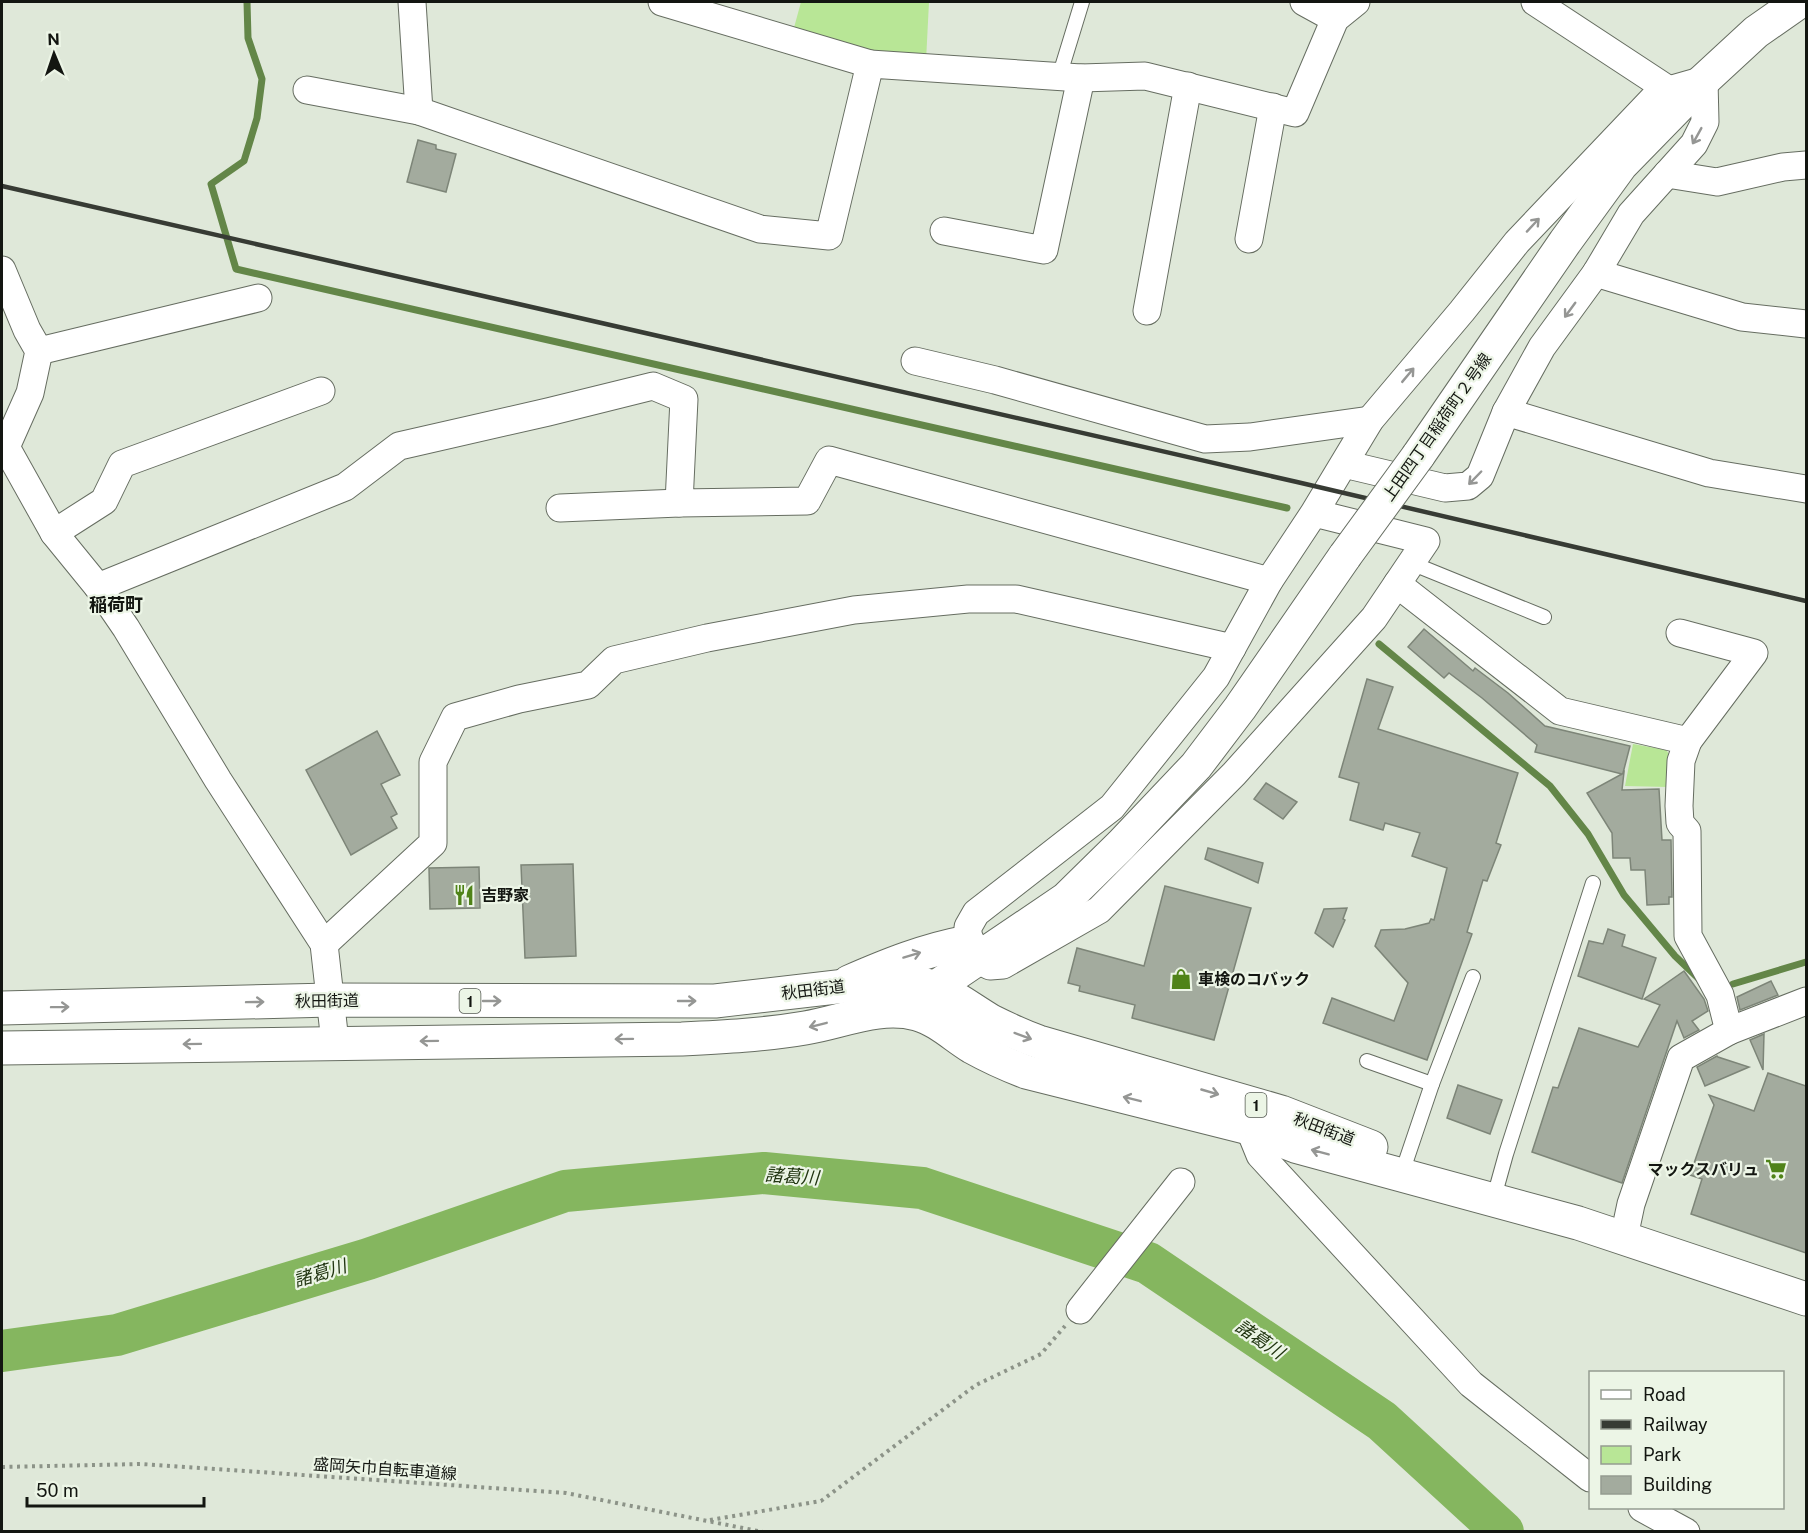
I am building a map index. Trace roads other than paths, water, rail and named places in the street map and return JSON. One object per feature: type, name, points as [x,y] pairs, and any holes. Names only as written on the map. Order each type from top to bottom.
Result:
[{"type":"main road","name":"上田四丁目稲荷町２号線","points":[[973,950],[1066,899],[1196,766],[1240,708],[1621,165],[1704,80],[1756,32],[1799,2]]},
{"type":"main road","points":[[839,986],[902,959],[938,947],[973,950]]},
{"type":"main road","points":[[950,1032],[940,1017],[936,1004],[936,987],[950,959],[973,950]]},
{"type":"main road","points":[[973,950],[965,989],[967,998],[979,1013]]},
{"type":"main road","name":"秋田街道","points":[[2,1008],[331,1000],[715,1001],[897,980],[916,981],[936,987],[1012,1032],[1039,1042],[1281,1112],[1406,1161],[1496,1190],[1578,1223]]},
{"type":"main road","points":[[875,1012],[917,998],[936,987]]},
{"type":"main road","name":"秋田街道","points":[[2,1048],[682,1039],[743,1036],[808,1028],[875,1012],[917,1014],[980,1051],[1026,1072],[1249,1128],[1295,1146],[1578,1223],[1806,1299]]},
{"type":"street","points":[[412,2],[419,111]]},
{"type":"street","points":[[662,2],[870,64],[1070,78],[1145,76],[1295,113],[1335,19],[1356,2]]},
{"type":"street","points":[[1304,2],[1335,19]]},
{"type":"street","points":[[1535,2],[1669,90]]},
{"type":"street","points":[[307,90],[419,111],[760,229],[830,236],[870,64]]},
{"type":"street","points":[[944,231],[1044,250],[1070,78]]},
{"type":"street","points":[[1314,513],[1426,542],[1374,618],[1234,774],[1099,909],[1003,965],[990,966],[973,950],[968,927],[976,914],[1112,807],[1216,677],[1269,581],[1314,513],[1370,420],[1517,242],[1653,99],[1669,90],[1704,80],[1705,122],[1694,144],[1631,214],[1596,273],[1542,348],[1506,412],[1480,476],[1468,486],[1445,488],[1344,464]]},
{"type":"street","points":[[1147,311],[1188,86]]},
{"type":"street","points":[[1249,239],[1273,107]]},
{"type":"street","points":[[1667,174],[1717,183],[1783,167],[1806,165]]},
{"type":"street","points":[[2,270],[27,330],[39,351],[30,393],[4,448],[54,533],[98,587],[126,628],[218,780],[324,944],[334,1042]]},
{"type":"street","points":[[1596,273],[1742,317],[1806,324]]},
{"type":"street","points":[[39,351],[258,298]]},
{"type":"street","points":[[915,361],[995,380],[1205,439],[1250,437],[1370,420]]},
{"type":"street","points":[[98,587],[345,487],[399,446],[653,386],[684,399],[679,503]]},
{"type":"street","points":[[54,533],[104,501],[122,464],[321,390]]},
{"type":"street","points":[[1506,412],[1709,473],[1806,489]]},
{"type":"street","points":[[560,508],[807,501],[829,460],[1269,581]]},
{"type":"street","points":[[1404,573],[1560,711],[1688,741]]},
{"type":"street","points":[[324,944],[433,843],[433,762],[455,717],[519,699],[588,685],[614,660],[707,638],[854,610],[968,599],[1016,598],[1232,648]]},
{"type":"street","points":[[1680,633],[1754,653],[1688,741],[1681,761],[1679,806],[1680,823],[1687,831],[1688,936],[1720,995],[1729,1031]]},
{"type":"street","points":[[1624,1237],[1630,1204],[1681,1058],[1729,1031],[1806,1000]]},
{"type":"street","points":[[1249,1128],[1260,1155],[1471,1384],[1589,1478]]},
{"type":"street","points":[[1080,1310],[1181,1182]]},
{"type":"street","points":[[1644,1509],[1686,1532]]},
{"type":"lane","points":[[1070,78],[1082,2]]},
{"type":"lane","points":[[1404,573],[1544,617]]},
{"type":"lane","points":[[1496,1190],[1593,883]]},
{"type":"lane","points":[[1406,1161],[1432,1084],[1473,977]]},
{"type":"lane","points":[[1367,1061],[1432,1084]]},
{"type":"waterway","points":[[247,2],[248,38],[262,79],[257,118],[244,161],[211,184],[236,269],[1287,508]]},
{"type":"waterway","points":[[1379,644],[1550,786],[1588,834],[1624,895],[1675,956],[1698,978]]},
{"type":"waterway","points":[[1733,984],[1806,962]]},
{"type":"waterway","name":"諸葛川","points":[[2,1351],[117,1335],[368,1259],[565,1191],[764,1173],[922,1188],[1148,1263],[1382,1421],[1503,1532]]},
{"type":"railway","points":[[2,186],[1297,482],[1806,601]]},
{"type":"place","name":"吉野家","points":[[464,895]]},
{"type":"place","name":"車検のコバック","points":[[1181,979]]},
{"type":"place","name":"マックスバリュ","points":[[1776,1169]]},
{"type":"district","name":"稲荷町","points":[[116,604]]}]
